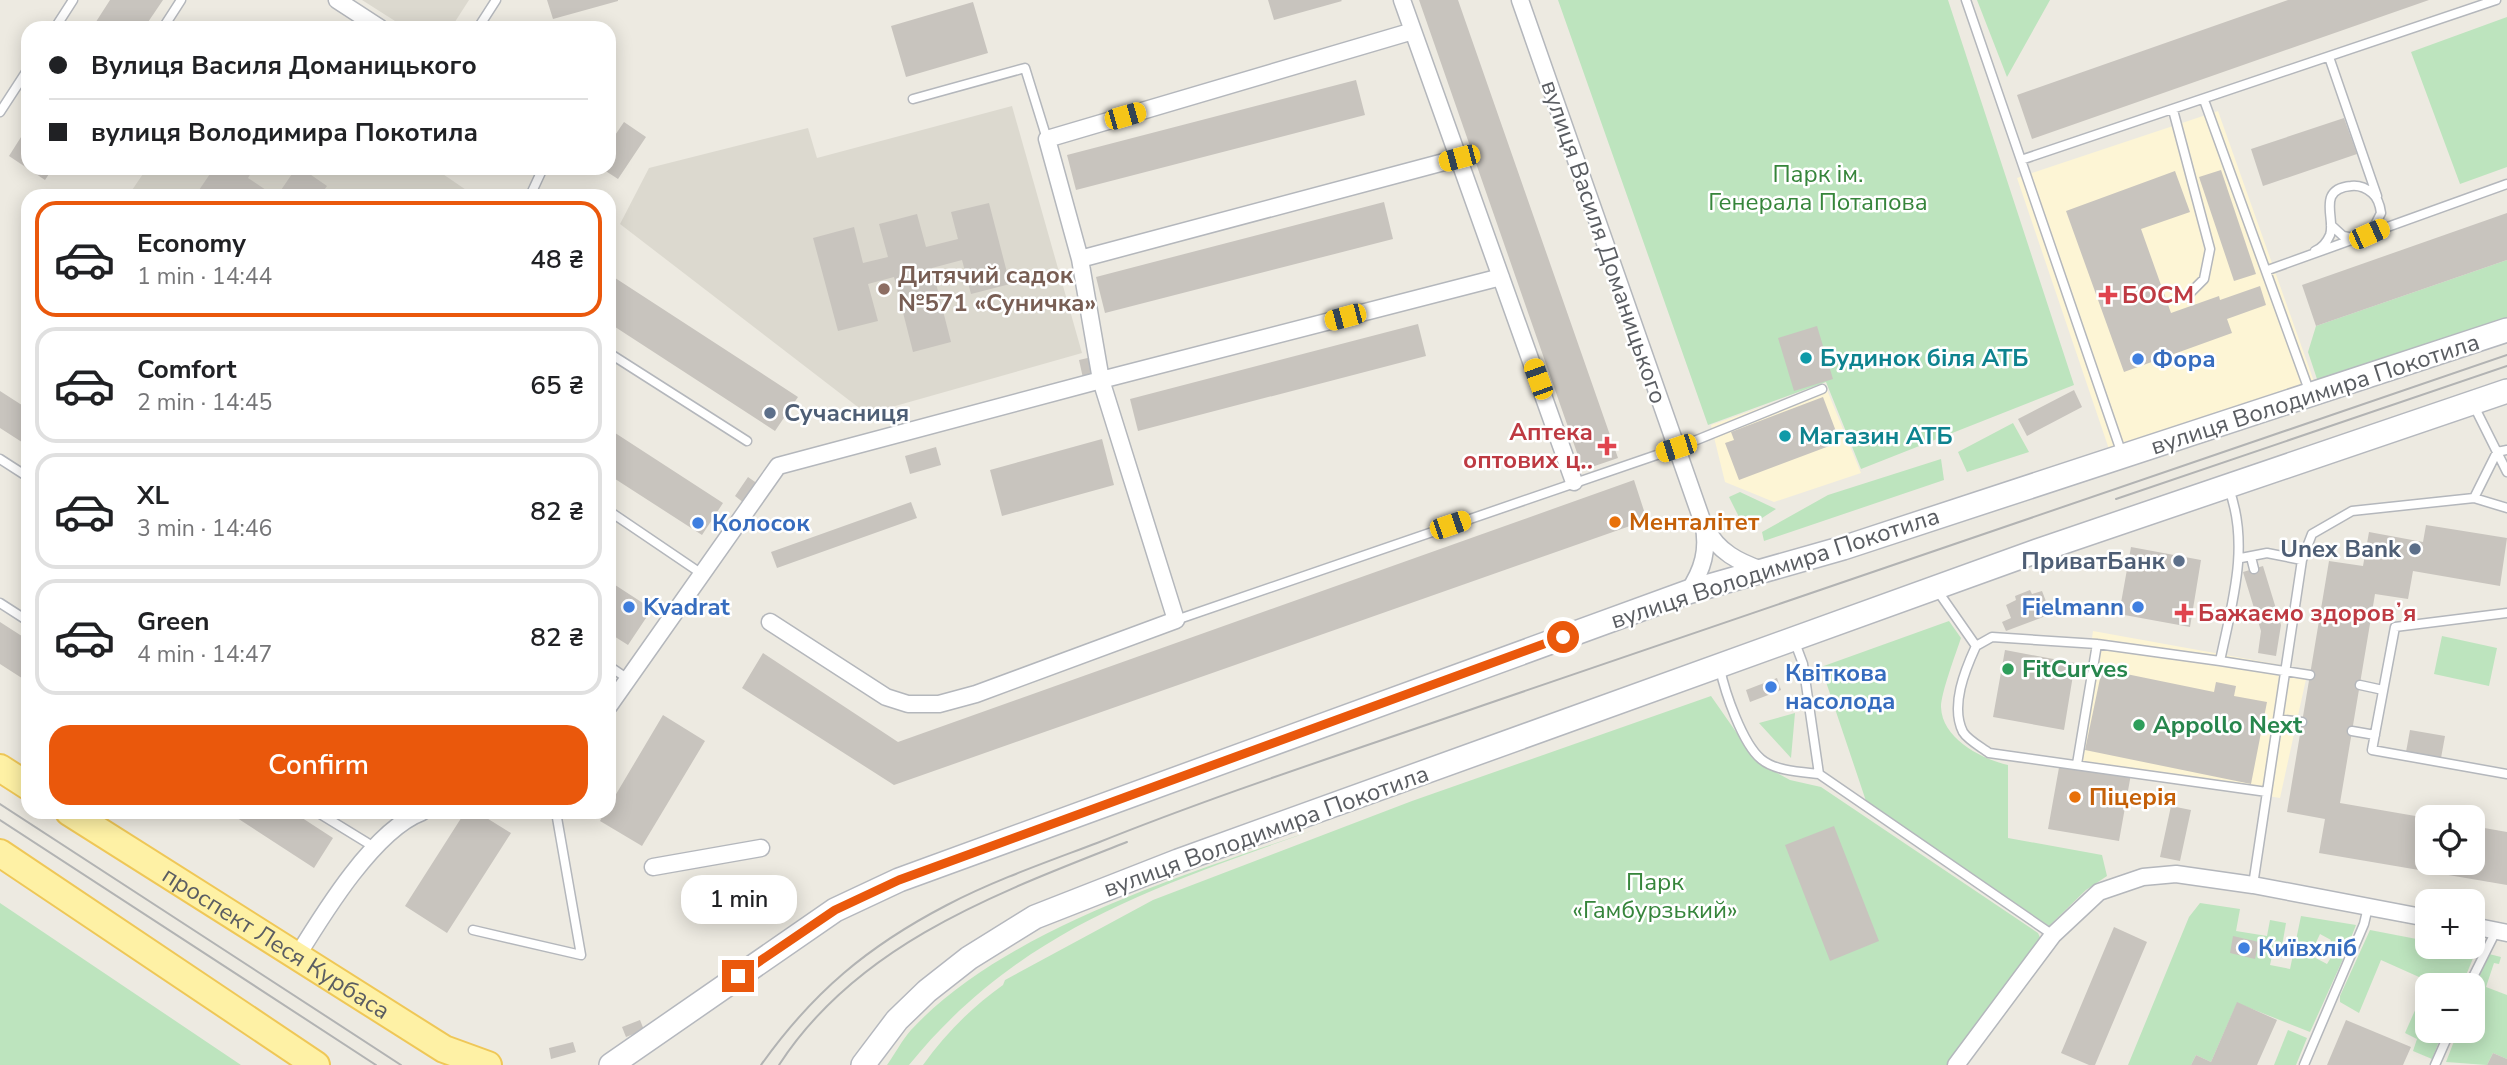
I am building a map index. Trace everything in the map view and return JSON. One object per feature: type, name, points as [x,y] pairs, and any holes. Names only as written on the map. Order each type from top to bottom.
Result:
[{"type":"main road","points":[[0,768],[21,782]]},
{"type":"main road","name":"проспект Леся Курбаса","points":[[80,819],[443,1049],[488,1065]]},
{"type":"main road","points":[[0,853],[316,1065]]},
{"type":"street","points":[[337,0],[369,21]]},
{"type":"street","points":[[1402,0],[1574,482]]},
{"type":"street","name":"вулиця Василя Доманицького","points":[[1520,0],[1703,523],[1706,537],[1703,564],[1688,592]]},
{"type":"street","points":[[770,622],[886,697],[908,704],[939,704],[976,694],[1176,620],[1101,380],[1080,259],[1047,139],[1413,31]]},
{"type":"street","points":[[1080,259],[1459,158]]},
{"type":"street","points":[[616,696],[778,466],[1501,277]]},
{"type":"street","name":"вулиця Володимира Покотила","points":[[611,1065],[835,910],[899,880],[1688,592],[2123,457],[2507,330]]},
{"type":"street","name":"вулиця Володимира Покотила","points":[[863,1065],[876,1044],[927,990],[969,958],[1035,917],[1178,861],[1935,588],[2227,484],[2507,391]]},
{"type":"street","name":"вулиця Василя Доманицького","points":[[1703,523],[1720,548],[1742,563],[1762,570]]},
{"type":"street","points":[[296,958],[319,921],[374,847],[393,829],[410,819]]},
{"type":"street","points":[[653,867],[761,848]]},
{"type":"street","points":[[1956,1065],[2053,935],[2099,892],[2143,877],[2176,874],[2253,885],[2415,916]]},
{"type":"lane","points":[[60,21],[73,0]]},
{"type":"lane","points":[[167,21],[180,0]]},
{"type":"lane","points":[[482,21],[496,0]]},
{"type":"lane","points":[[1966,0],[2123,457]]},
{"type":"lane","points":[[2021,160],[2496,0]]},
{"type":"lane","points":[[2329,57],[2386,226]]},
{"type":"lane","points":[[912,99],[1025,68],[1047,139]]},
{"type":"lane","points":[[0,112],[21,80]]},
{"type":"lane","points":[[2204,100],[2268,270],[2311,395]]},
{"type":"lane","points":[[2173,110],[2210,249],[2204,279],[2190,293]]},
{"type":"lane","points":[[2268,270],[2507,184]]},
{"type":"lane","points":[[2303,258],[2326,243],[2332,231],[2331,225],[2328,207],[2331,199],[2344,187],[2361,186],[2376,196],[2379,221],[2365,236],[2343,236],[2331,225]]},
{"type":"lane","points":[[616,357],[747,441]]},
{"type":"lane","points":[[1176,620],[1676,448],[1822,389]]},
{"type":"lane","points":[[2472,401],[2507,472]]},
{"type":"lane","points":[[2497,452],[2507,450]]},
{"type":"lane","points":[[2474,498],[2497,452]]},
{"type":"lane","points":[[0,459],[21,472]]},
{"type":"lane","points":[[2220,661],[2241,558],[2236,508],[2227,484]]},
{"type":"lane","points":[[2253,885],[2302,560],[2312,534],[2352,511],[2474,498],[2507,508]]},
{"type":"lane","points":[[616,516],[702,574]]},
{"type":"lane","points":[[2241,558],[2267,553],[2302,560]]},
{"type":"lane","points":[[2251,557],[2255,569]]},
{"type":"lane","points":[[1935,588],[1976,646]]},
{"type":"lane","points":[[0,603],[21,616]]},
{"type":"lane","points":[[2507,613],[2395,627],[2372,750],[2507,774]]},
{"type":"lane","points":[[2267,793],[1989,753],[1964,734],[1956,712],[1968,664],[1976,646],[1992,637],[2097,644],[2310,675]]},
{"type":"lane","points":[[1794,640],[1802,664],[1819,774]]},
{"type":"lane","points":[[2077,764],[2097,644]]},
{"type":"lane","points":[[1720,667],[1726,693],[1750,745],[1761,759],[1786,770],[1819,774],[2053,935]]},
{"type":"lane","points":[[616,671],[628,679]]},
{"type":"lane","points":[[2360,685],[2384,690]]},
{"type":"lane","points":[[2278,719],[2302,722]]},
{"type":"lane","points":[[2352,731],[2375,735]]},
{"type":"lane","points":[[328,819],[374,847]]},
{"type":"lane","points":[[473,930],[581,955],[557,819]]},
{"type":"lane","points":[[2304,1065],[2364,923],[2368,906]]},
{"type":"lane","points":[[2476,973],[2501,932]]},
{"type":"lane","points":[[2435,1065],[2445,1043]]},
{"type":"shaded area","points":[[362,0],[469,0],[456,21],[395,21]]},
{"type":"shaded area","name":"Дитячий садок №571 «Суничка»","points":[[1012,106],[1082,353],[867,414],[620,224],[649,168],[808,128],[817,158]]},
{"type":"shaded area","points":[[2218,111],[2317,390],[2111,455],[2017,178]]},
{"type":"shaded area","points":[[142,175],[444,175],[465,189],[133,189]]},
{"type":"shaded area","points":[[1825,385],[1861,473],[1774,502],[1725,482],[1711,425]]},
{"type":"shaded area","points":[[2093,631],[2308,670],[2280,798],[2076,764]]},
{"type":"green space","name":"Парк ім. Генерала Потапова","points":[[1558,0],[1948,0],[2074,385],[1861,469],[1826,382],[1708,425]]},
{"type":"green space","points":[[1977,0],[2050,0],[2007,77]]},
{"type":"green space","points":[[2507,17],[2507,167],[2460,184],[2411,52]]},
{"type":"green space","points":[[2507,260],[2507,328],[2320,388],[2308,352],[2316,326]]},
{"type":"green space","points":[[2013,423],[2029,452],[1967,472],[1958,452]]},
{"type":"green space","points":[[1941,459],[1944,480],[1764,541],[1762,532],[1828,495]]},
{"type":"green space","points":[[1740,492],[1776,509],[1745,529],[1729,497]]},
{"type":"green space","points":[[1949,621],[1961,638],[1943,692],[1943,718],[1948,729],[1965,746],[2008,765],[2008,838],[2102,855],[2107,876],[2086,890],[2049,926],[1866,801],[1821,667]]},
{"type":"green space","points":[[2442,636],[2497,648],[2489,686],[2434,674]]},
{"type":"green space","name":"Парк «Гамбурзький»","points":[[1711,696],[1757,762],[1790,780],[1821,787],[2038,933],[2042,942],[1950,1065],[923,1065],[960,1022],[1003,985],[1005,980],[1153,900],[1412,801]]},
{"type":"green space","points":[[1795,713],[1791,758],[1759,723]]},
{"type":"green space","points":[[1319,828],[1203,870],[1096,916],[1046,945],[998,978],[952,1018],[909,1065],[887,1065],[911,1030],[951,994],[997,961],[1048,933],[1158,885]]},
{"type":"green space","points":[[0,903],[241,1065],[0,1065]]},
{"type":"green space","points":[[2200,903],[2240,909],[2236,931],[2267,936],[2270,920],[2286,923],[2281,952],[2273,951],[2270,965],[2290,969],[2301,916],[2356,925],[2345,953],[2329,945],[2331,940],[2320,934],[2310,955],[2327,964],[2333,954],[2343,959],[2310,1032],[2237,1003],[2211,1062],[2196,1055],[2191,1065],[2128,1065],[2189,917]]},
{"type":"green space","points":[[2370,930],[2415,939],[2415,959],[2473,959],[2467,973],[2415,973],[2415,975],[2381,960],[2359,1013],[2340,1002],[2340,996]]},
{"type":"green space","points":[[2489,954],[2501,957],[2499,964],[2494,963],[2486,987],[2507,995],[2507,1059],[2493,1053],[2487,1065],[2446,1062],[2453,1043],[2485,1043],[2485,973],[2481,973]]},
{"type":"green space","points":[[2415,1010],[2415,1038],[2405,1033]]},
{"type":"green space","points":[[2288,1030],[2307,1038],[2296,1065],[2274,1065]]},
{"type":"green space","points":[[2416,1043],[2438,1043],[2432,1059],[2413,1051]]},
{"type":"building","points":[[110,0],[163,0],[149,21],[96,21]]},
{"type":"building","points":[[547,0],[618,0],[618,1],[553,19]]},
{"type":"building","points":[[1268,0],[1341,0],[1342,1],[1274,20]]},
{"type":"building","points":[[1419,0],[1458,0],[1618,458],[1583,470]]},
{"type":"building","points":[[2288,0],[2429,0],[2032,139],[2017,95]]},
{"type":"building","points":[[973,2],[988,53],[906,77],[891,26]]},
{"type":"building","points":[[1356,80],[1365,115],[1076,190],[1067,155]]},
{"type":"building","points":[[2344,118],[2357,154],[2263,186],[2251,149]]},
{"type":"building","points":[[624,122],[646,137],[618,179],[612,175],[616,175],[616,134]]},
{"type":"building","points":[[21,137],[21,164],[9,156]]},
{"type":"building","points":[[2221,170],[2256,274],[2234,281],[2199,177]]},
{"type":"building","points":[[2175,171],[2190,212],[2141,229],[2171,313],[2219,296],[2220,300],[2260,286],[2266,305],[2227,319],[2232,333],[2124,372],[2066,211]]},
{"type":"building","points":[[209,175],[250,175],[248,178],[264,189],[200,189]]},
{"type":"building","points":[[291,175],[311,175],[327,186],[325,189],[282,189]]},
{"type":"building","points":[[1384,202],[1393,239],[1105,313],[1096,277]]},
{"type":"building","points":[[989,203],[1010,284],[971,294],[962,260],[932,268],[951,342],[913,352],[894,277],[868,284],[878,321],[838,331],[813,238],[854,227],[863,263],[888,257],[879,224],[917,214],[926,247],[958,239],[951,212]]},
{"type":"building","points":[[2507,213],[2507,260],[2316,326],[2302,285]]},
{"type":"building","points":[[616,279],[798,397],[775,431],[616,328]]},
{"type":"building","points":[[1418,324],[1426,356],[1138,431],[1130,399]]},
{"type":"building","name":"Будинок біля АТБ","points":[[1817,326],[1833,379],[1794,391],[1778,338]]},
{"type":"building","points":[[1092,357],[1096,375],[1083,378],[1079,360]]},
{"type":"building","points":[[2074,390],[2082,407],[2027,436],[2018,419]]},
{"type":"building","points":[[0,391],[21,404],[21,442],[0,428]]},
{"type":"building","name":"Магазин АТБ","points":[[1823,397],[1840,442],[1739,480],[1725,443],[1734,440],[1731,432]]},
{"type":"building","points":[[616,434],[723,503],[702,535],[616,480]]},
{"type":"building","points":[[1102,439],[1114,485],[1002,516],[990,470]]},
{"type":"building","points":[[936,447],[941,465],[910,474],[905,456]]},
{"type":"building","points":[[748,477],[758,484],[744,503],[735,496]]},
{"type":"building","points":[[1634,480],[1647,520],[894,785],[742,688],[763,653],[898,742]]},
{"type":"building","points":[[911,502],[917,518],[777,568],[771,552]]},
{"type":"building","points":[[2426,525],[2507,538],[2500,586],[2413,571],[2408,599],[2375,594],[2340,803],[2415,816],[2415,869],[2319,853],[2325,819],[2287,812],[2329,561],[2363,566],[2369,532],[2423,542]]},
{"type":"building","points":[[2131,547],[2201,560],[2190,627],[2119,614]]},
{"type":"building","points":[[2263,566],[2281,625],[2276,656],[2258,653],[2261,631],[2243,572]]},
{"type":"building","points":[[616,586],[652,609],[628,645],[616,637]]},
{"type":"building","points":[[2030,590],[2032,594],[2042,591],[2047,604],[2055,601],[2059,611],[2006,631],[2002,622],[2011,618],[2006,605],[2016,600],[2015,596]]},
{"type":"building","points":[[0,622],[21,636],[21,678],[0,664]]},
{"type":"building","points":[[2005,650],[2075,663],[2064,730],[1993,717]]},
{"type":"building","points":[[2102,669],[2214,692],[2216,682],[2236,686],[2234,696],[2267,702],[2251,784],[2085,750]]},
{"type":"building","points":[[1777,678],[1781,690],[1750,702],[1746,690]]},
{"type":"building","points":[[663,715],[705,741],[642,846],[600,821],[616,819],[616,794]]},
{"type":"building","points":[[2410,730],[2445,736],[2441,758],[2406,752]]},
{"type":"building","points":[[2060,762],[2131,774],[2119,841],[2048,829]]},
{"type":"building","points":[[2171,806],[2191,810],[2180,861],[2160,857]]},
{"type":"building","points":[[239,819],[304,819],[333,838],[314,868]]},
{"type":"building","points":[[461,819],[488,819],[511,833],[447,933],[405,906]]},
{"type":"building","points":[[1834,826],[1879,941],[1830,961],[1785,845]]},
{"type":"building","points":[[2485,828],[2507,832],[2507,885],[2448,875],[2485,875]]},
{"type":"building","points":[[2114,927],[2147,942],[2095,1065],[2089,1065],[2061,1053]]},
{"type":"building","name":"Київхліб","points":[[2233,936],[2259,942],[2255,959],[2230,953]]},
{"type":"building","points":[[2237,1002],[2277,1020],[2257,1065],[2191,1065],[2196,1055],[2211,1062]]},
{"type":"building","points":[[640,1020],[644,1030],[626,1037],[622,1027]]},
{"type":"building","points":[[2346,1020],[2411,1047],[2403,1065],[2327,1065]]},
{"type":"building","points":[[573,1042],[576,1052],[551,1059],[549,1048]]},
{"type":"building","points":[[2493,1053],[2507,1059],[2507,1065],[2487,1065]]},
{"type":"tram line","points":[[761,1065],[822,993],[867,954],[918,921],[1002,879],[1290,772],[2507,355]]},
{"type":"tram line","points":[[2116,499],[2507,366]]},
{"type":"tram line","points":[[0,804],[21,818]]},
{"type":"tram line","points":[[23,819],[401,1065]]},
{"type":"tram line","points":[[0,820],[376,1065]]},
{"type":"tram line","points":[[779,1065],[811,1022],[849,986],[890,954],[981,903],[1127,842]]},
{"type":"place","name":"Дитячий садок №571 «Суничка»","points":[[884,289]]},
{"type":"place","name":"БОСМ","points":[[2108,295]]},
{"type":"place","name":"Будинок біля АТБ","points":[[1806,358]]},
{"type":"place","name":"Фора","points":[[2138,359]]},
{"type":"place","name":"Сучасниця","points":[[770,413]]},
{"type":"place","name":"Магазин АТБ","points":[[1785,436]]},
{"type":"place","name":"Аптека оптових ц‥","points":[[1607,446]]},
{"type":"place","name":"Менталітет","points":[[1615,522]]},
{"type":"place","name":"Колосок","points":[[698,523]]},
{"type":"place","name":"Unex Bank","points":[[2415,549]]},
{"type":"place","name":"ПриватБанк","points":[[2179,561]]},
{"type":"place","name":"Kvadrat","points":[[629,607]]},
{"type":"place","name":"Fielmann","points":[[2138,607]]},
{"type":"place","name":"Бажаємо здоровʼя","points":[[2184,613]]},
{"type":"place","name":"FitCurves","points":[[2008,669]]},
{"type":"place","name":"Квіткова насолода","points":[[1771,687]]},
{"type":"place","name":"Appollo Next","points":[[2139,725]]},
{"type":"place","name":"Піцерія","points":[[2075,797]]},
{"type":"place","name":"Київхліб","points":[[2244,948]]},
{"type":"route","points":[[738,976],[835,910],[899,880],[1563,637]]}]
